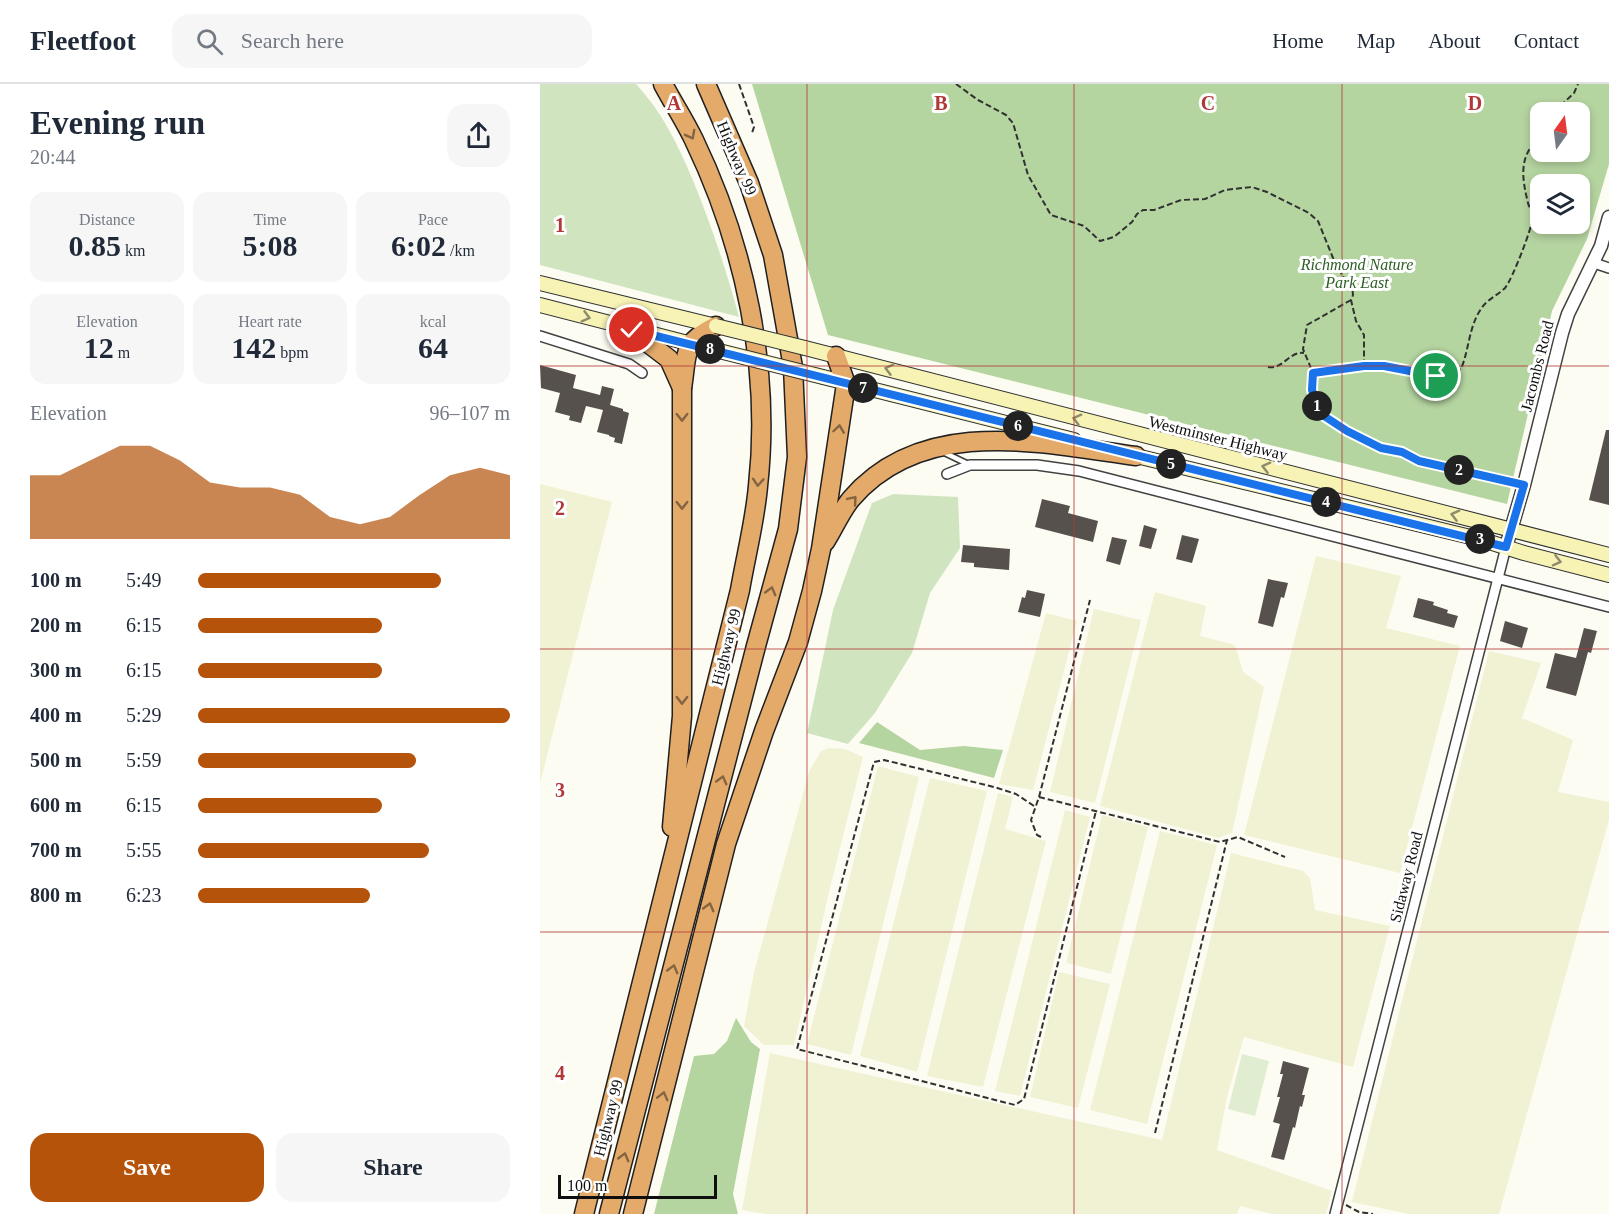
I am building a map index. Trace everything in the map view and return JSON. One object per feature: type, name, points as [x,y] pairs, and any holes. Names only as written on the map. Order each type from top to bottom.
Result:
[{"type":"highway","name":"Highway 99","points":[[584,1214],[740,590],[758,487],[761,423],[758,368],[752,319],[741,268],[721,203],[694,140],[663,84]]},
{"type":"highway","name":"Highway 99","points":[[609,1214],[756,646],[789,529],[797,457],[793,367],[773,255],[749,183],[706,84]]},
{"type":"highway","points":[[673,862],[672,823],[682,716],[682,388],[689,343],[699,334],[716,326]]},
{"type":"highway","points":[[632,330],[669,358],[682,388]]},
{"type":"highway","points":[[633,1214],[726,844],[764,731],[798,642],[821,549],[846,384],[828,354]]},
{"type":"highway","points":[[821,549],[851,500],[880,472],[908,457],[934,448],[960,443],[1016,440],[1136,456]]},
{"type":"main road","points":[[540,283],[716,326]]},
{"type":"main road","points":[[540,305],[846,384],[1609,574]]},
{"type":"main road","name":"Westminster Highway","points":[[716,326],[1609,555]]},
{"type":"street","name":"Jacombs Road","points":[[1506,547],[1562,333],[1568,314],[1594,263],[1609,216]]},
{"type":"street","points":[[1594,263],[1609,268]]},
{"type":"street","points":[[540,336],[629,364],[642,373]]},
{"type":"street","points":[[947,474],[970,465],[1036,465],[1079,471],[1609,607]]},
{"type":"street","name":"Sidaway Road","points":[[1335,1214],[1506,547]]},
{"type":"lane","points":[[934,448],[970,465]]},
{"type":"lane","points":[[1419,461],[1524,485]]},
{"type":"path","points":[[739,84],[754,127],[752,133]]},
{"type":"path","points":[[956,84],[978,100],[1006,115],[1013,123],[1029,175],[1051,215],[1084,226],[1100,241],[1119,233],[1143,210],[1154,210],[1181,200],[1205,199],[1225,190],[1252,187],[1309,213],[1318,221],[1333,258],[1338,262],[1342,276],[1352,285],[1351,300],[1356,321],[1364,335],[1364,366]]},
{"type":"path","points":[[1565,102],[1574,93],[1578,84]]},
{"type":"path","points":[[1313,373],[1364,366],[1384,366],[1436,376],[1455,373],[1461,369],[1476,317],[1482,307],[1512,278],[1525,243],[1533,217],[1523,183],[1526,153],[1530,148]]},
{"type":"path","points":[[1351,300],[1307,325],[1304,352],[1313,373],[1312,390],[1317,406],[1324,416],[1347,431],[1381,448],[1402,452],[1419,461]]},
{"type":"path","points":[[1268,367],[1277,367],[1294,354],[1304,352]]},
{"type":"path","points":[[1041,837],[1037,835],[1030,820],[1039,797],[1090,600]]},
{"type":"path","points":[[1034,806],[1017,795],[994,787],[884,760],[874,762],[797,1049],[1015,1106],[1024,1099],[1096,811]]},
{"type":"path","points":[[1039,797],[1220,842],[1238,837],[1285,857]]},
{"type":"path","points":[[1155,1133],[1227,840]]},
{"type":"path","points":[[1338,1202],[1359,1212],[1373,1214]]},
{"type":"green space","points":[[540,84],[636,84],[654,106],[681,152],[706,212],[739,317],[540,265]]},
{"type":"green space","name":"Richmond Nature Park East","points":[[752,84],[1609,84],[1609,164],[1590,229],[1590,174],[1530,174],[1530,234],[1588,234],[1552,311],[1507,504],[828,335]]},
{"type":"green space","points":[[540,484],[612,502],[540,783]]},
{"type":"green space","points":[[893,494],[958,497],[960,548],[930,593],[912,653],[875,713],[848,744],[807,733],[833,610],[872,503]]},
{"type":"green space","points":[[1316,556],[1401,576],[1386,628],[1460,646],[1400,873],[1244,835]]},
{"type":"green space","points":[[1155,592],[1206,606],[1200,636],[1235,645],[1243,672],[1264,687],[1232,833],[1218,838],[1100,806]]},
{"type":"green space","points":[[1094,609],[1141,620],[1095,803],[1050,792]]},
{"type":"green space","points":[[1046,613],[1077,621],[1033,790],[999,784]]},
{"type":"green space","points":[[1489,651],[1541,663],[1522,718],[1573,740],[1558,792],[1609,802],[1609,820],[1499,1214],[1409,1214],[1352,1202]]},
{"type":"green space","points":[[877,722],[920,750],[964,746],[1003,750],[994,778],[859,743]]},
{"type":"green space","points":[[829,748],[845,749],[863,757],[794,1045],[764,1045],[744,1026],[754,972],[809,772],[821,751]]},
{"type":"green space","points":[[878,766],[919,777],[851,1055],[807,1044]]},
{"type":"green space","points":[[930,778],[987,791],[917,1072],[860,1056]]},
{"type":"green space","points":[[998,793],[1013,797],[1005,829],[1046,841],[983,1087],[927,1076]]},
{"type":"green space","points":[[1065,810],[1090,817],[1020,1096],[995,1091]]},
{"type":"green space","points":[[1102,815],[1148,827],[1111,974],[1066,963]]},
{"type":"green space","points":[[1160,831],[1217,845],[1147,1124],[1090,1110]]},
{"type":"green space","points":[[1231,853],[1303,871],[1310,878],[1315,910],[1390,926],[1353,1067],[1244,1037],[1227,1097],[1217,1150],[1332,1191],[1326,1214],[1272,1214],[1240,1206],[1237,1214],[765,1214],[742,1210],[770,1053],[1162,1140]]},
{"type":"green space","points":[[1059,972],[1110,984],[1078,1108],[1030,1097]]},
{"type":"green space","points":[[736,1018],[751,1042],[760,1049],[733,1194],[738,1214],[654,1214],[694,1056],[714,1054],[727,1041]]},
{"type":"green space","points":[[1242,1054],[1269,1061],[1255,1116],[1228,1109]]},
{"type":"building","points":[[540,365],[576,375],[573,388],[600,395],[602,386],[614,389],[610,405],[629,413],[622,444],[614,442],[615,438],[609,435],[597,432],[603,410],[586,406],[581,423],[569,420],[570,416],[555,412],[560,393],[541,388]]},
{"type":"building","points":[[1606,430],[1609,430],[1609,505],[1589,500]]},
{"type":"building","points":[[1042,499],[1070,506],[1068,513],[1098,521],[1093,542],[1035,527]]},
{"type":"building","points":[[1144,525],[1157,529],[1151,549],[1139,546]]},
{"type":"building","points":[[1182,535],[1199,539],[1192,563],[1176,559]]},
{"type":"building","points":[[1112,537],[1127,540],[1120,565],[1106,561]]},
{"type":"building","points":[[963,545],[1010,549],[1009,570],[974,567],[974,563],[961,562]]},
{"type":"building","points":[[1268,579],[1288,583],[1284,598],[1281,597],[1273,627],[1258,623]]},
{"type":"building","points":[[1027,590],[1045,594],[1040,617],[1018,612],[1022,597],[1025,598]]},
{"type":"building","points":[[1418,598],[1434,602],[1433,605],[1458,616],[1454,628],[1413,617]]},
{"type":"building","points":[[1505,621],[1528,628],[1522,648],[1500,641]]},
{"type":"building","points":[[1584,628],[1597,631],[1591,653],[1588,652],[1576,696],[1546,688],[1555,653],[1576,658]]},
{"type":"building","points":[[1283,1061],[1309,1068],[1302,1095],[1305,1095],[1302,1107],[1300,1106],[1284,1160],[1271,1157],[1280,1124],[1273,1122],[1280,1097],[1277,1097],[1283,1074],[1280,1074]]},
{"type":"route","points":[[632,330],[1506,547],[1524,485],[1419,461],[1402,452],[1381,448],[1347,431],[1324,416],[1317,406],[1312,390],[1313,373],[1352,367],[1384,366],[1436,376]]}]
